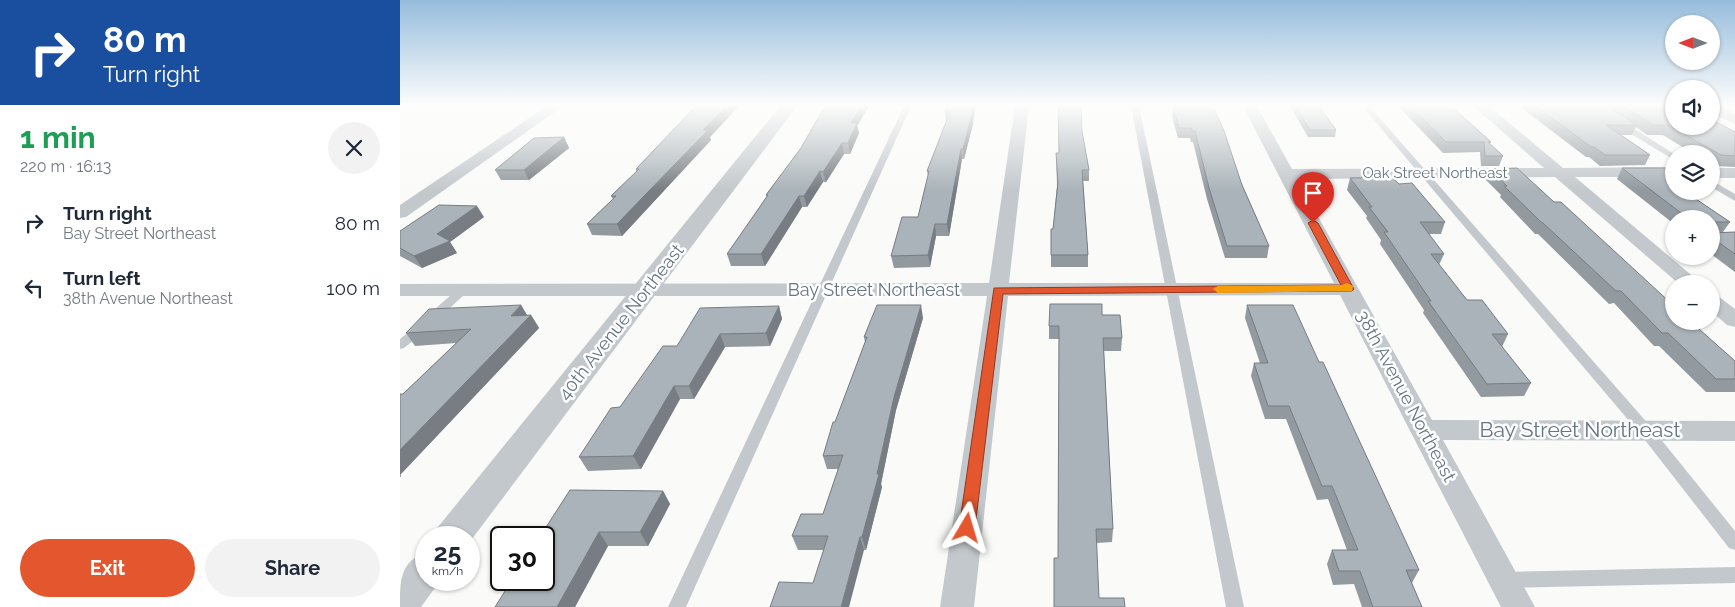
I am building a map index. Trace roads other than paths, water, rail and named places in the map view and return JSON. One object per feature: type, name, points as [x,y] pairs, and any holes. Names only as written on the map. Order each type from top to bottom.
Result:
[{"type":"street","points":[[400,213],[515,134]]},
{"type":"street","name":"40th Avenue Northeast","points":[[460,526],[767,134]]},
{"type":"street","points":[[957,607],[1018,134]]},
{"type":"street","name":"38th Avenue Northeast","points":[[1265,134],[1518,607]]},
{"type":"street","points":[[1513,134],[1681,275]]},
{"type":"street","name":"Oak Street Northeast","points":[[1286,174],[1665,172]]},
{"type":"street","points":[[1720,173],[1735,173]]},
{"type":"street","name":"Bay Street Northeast","points":[[400,290],[648,288],[825,290],[1348,289]]},
{"type":"street","points":[[1720,308],[1735,320]]},
{"type":"street","name":"Bay Street Northeast","points":[[1424,430],[1735,431]]},
{"type":"street","points":[[400,602],[415,583]]},
{"type":"lane","points":[[677,607],[895,134]]},
{"type":"lane","points":[[1141,134],[1235,607]]},
{"type":"lane","points":[[1390,134],[1646,430],[1735,543]]},
{"type":"lane","points":[[1637,134],[1665,152]]},
{"type":"lane","points":[[1720,189],[1735,198]]},
{"type":"lane","points":[[400,345],[463,290]]},
{"type":"lane","points":[[1504,580],[1735,575]]}]
